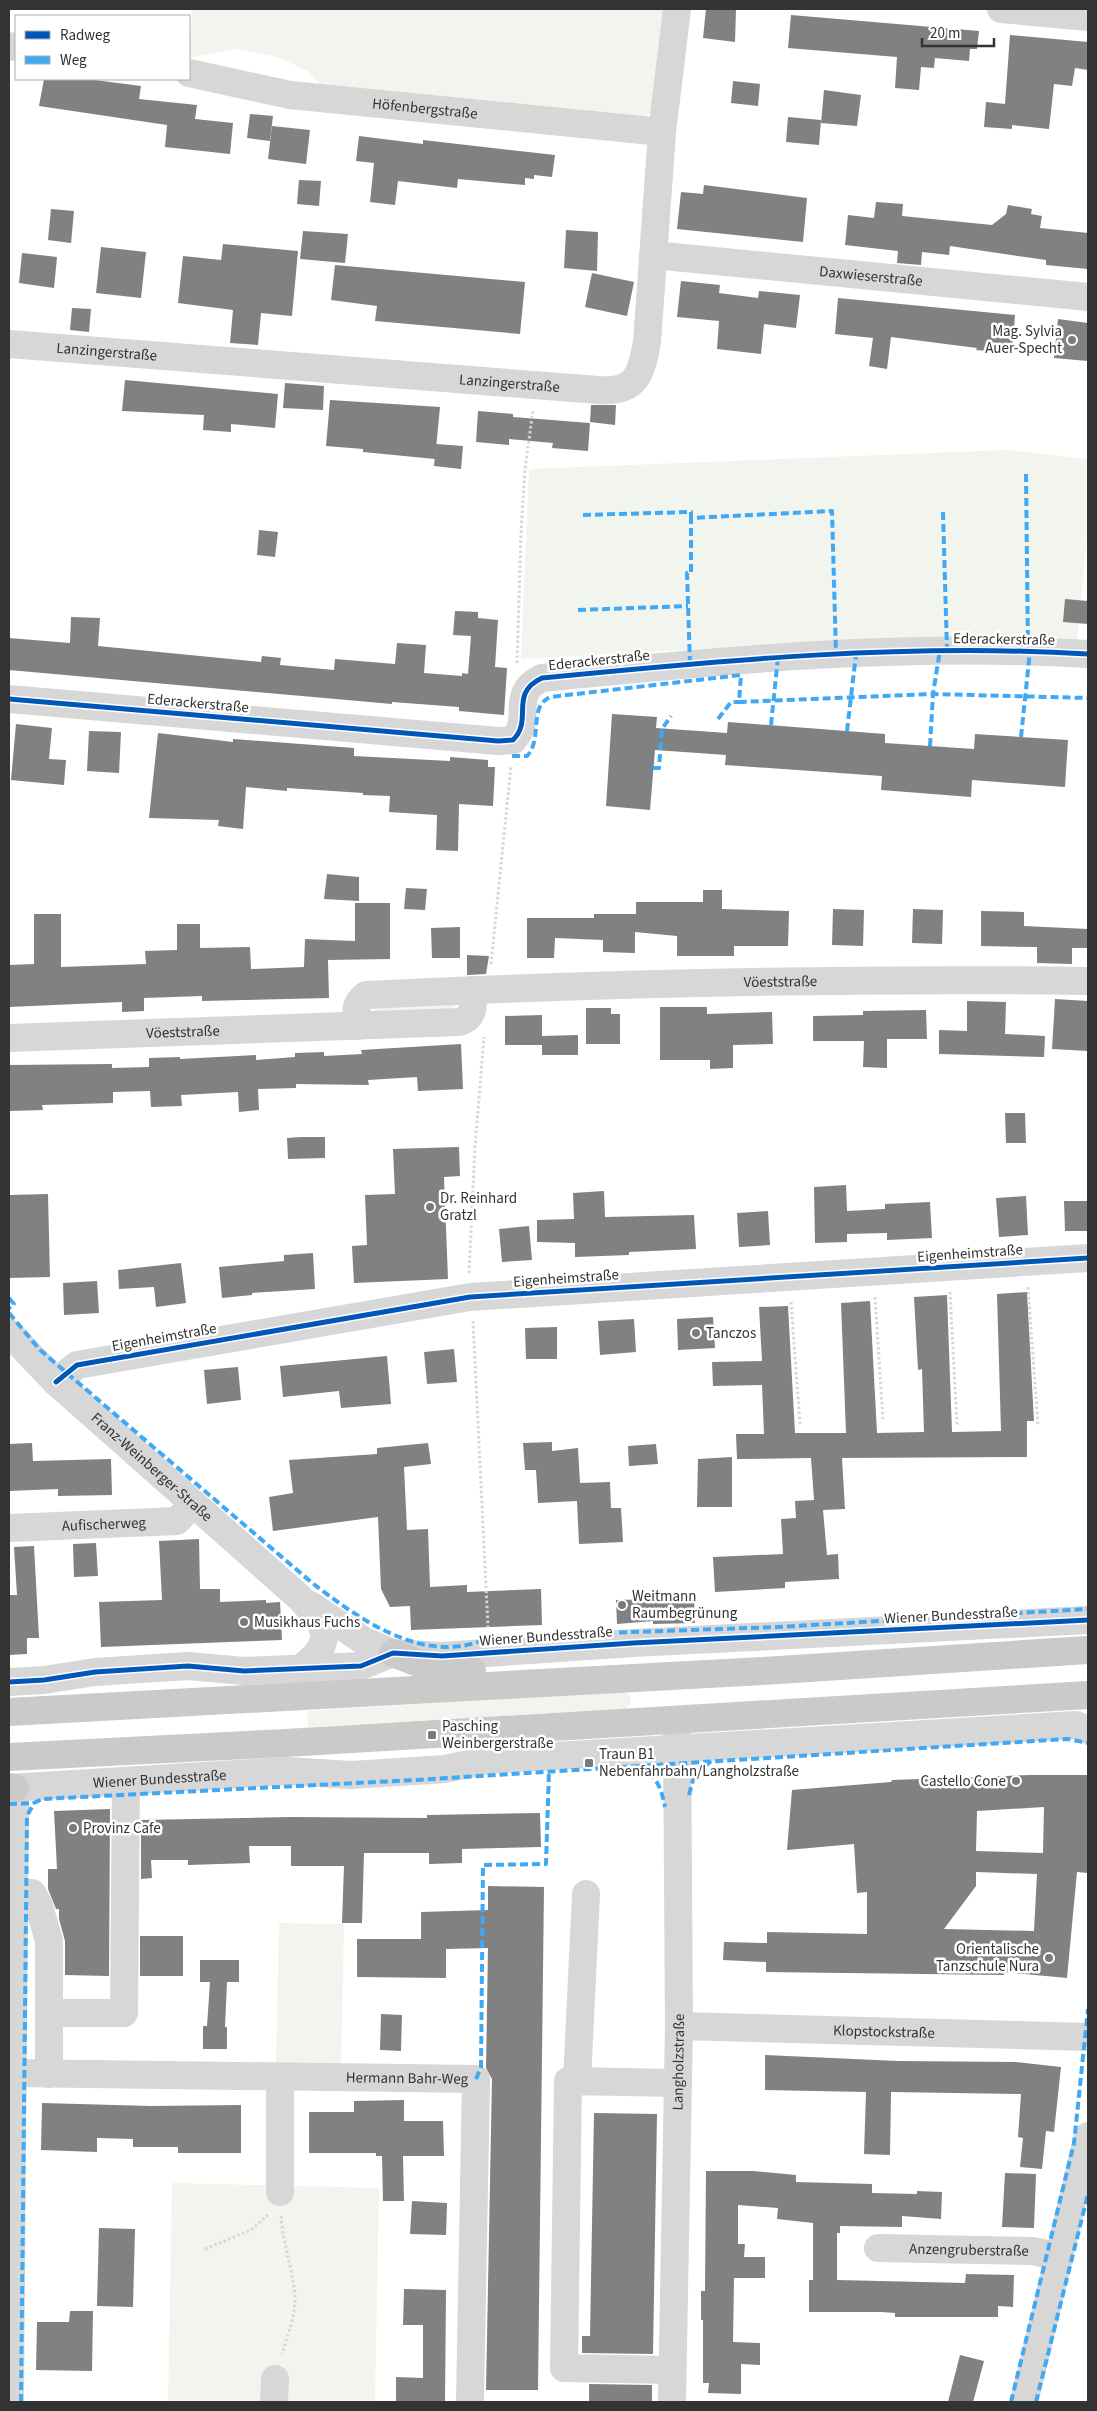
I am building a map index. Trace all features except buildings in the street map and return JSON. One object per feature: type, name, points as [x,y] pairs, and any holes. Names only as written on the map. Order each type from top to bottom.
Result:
[{"type":"main road","points":[[9,1712],[1088,1650]]},
{"type":"main road","points":[[393,1653],[441,1672],[662,1662],[763,1670]]},
{"type":"main road","name":"Wiener Bundesstraße","points":[[9,1757],[677,1721],[1088,1695]]},
{"type":"street","name":"Lanzingerstraße","points":[[9,344],[536,386],[610,391],[626,388],[636,379],[643,367],[647,342],[662,132],[676,9]]},
{"type":"street","points":[[1001,9],[1088,17]]},
{"type":"street","name":"Höfenbergstraße","points":[[190,74],[290,95],[662,132]]},
{"type":"street","name":"Daxwieserstraße","points":[[653,255],[1088,297]]},
{"type":"street","name":"Ederackerstraße","points":[[9,699],[498,742],[513,740],[519,734],[525,691],[531,683],[542,678],[741,658],[940,650],[1088,654]]},
{"type":"street","name":"Vöeststraße","points":[[9,1038],[338,1028],[459,1022],[467,1020],[481,990],[880,979],[1088,981]]},
{"type":"street","name":"Eigenheimstraße","points":[[56,1382],[77,1365],[470,1297],[1088,1258]]},
{"type":"street","name":"Franz-Weinberger-Straße","points":[[9,1333],[56,1382],[299,1597],[317,1617],[322,1626],[324,1637],[321,1650],[300,1669]]},
{"type":"street","name":"Aufischerweg","points":[[9,1528],[176,1520],[193,1504]]},
{"type":"street","name":"Franz-Weinberger-Straße","points":[[299,1597],[364,1641],[393,1653]]},
{"type":"street","name":"Wiener Bundesstraße","points":[[9,1682],[44,1680],[95,1672],[188,1666],[244,1671],[361,1666],[393,1653],[442,1656],[632,1643],[1088,1620]]},
{"type":"street","name":"Langholzstraße","points":[[672,2402],[679,2026],[677,1721]]},
{"type":"street","name":"Wiener Bundesstraße","points":[[11,1788],[287,1772],[351,1775],[445,1769],[487,1760],[1076,1725],[1088,1730]]},
{"type":"street","points":[[49,2013],[124,2013],[126,1781]]},
{"type":"street","points":[[10,2402],[14,1893],[11,1788]]},
{"type":"street","points":[[14,1893],[32,1894],[39,1906],[49,1941],[49,2074]]},
{"type":"street","points":[[577,2081],[586,1894]]},
{"type":"street","name":"Klopstockstraße","points":[[679,2026],[1088,2037]]},
{"type":"street","name":"Hermann Bahr-Weg","points":[[13,2073],[476,2079],[470,2402]]},
{"type":"street","points":[[280,2077],[280,2197]]},
{"type":"street","points":[[672,2370],[564,2368],[568,2081],[678,2083]]},
{"type":"street","points":[[1024,2402],[1060,2257],[1085,2171],[1088,2136]]},
{"type":"street","name":"Anzengruberstraße","points":[[878,2248],[1033,2251],[1060,2257]]},
{"type":"path","points":[[531,683],[516,662],[525,469],[536,386]]},
{"type":"path","points":[[481,990],[513,740]]},
{"type":"path","points":[[1026,1262],[1038,1426]]},
{"type":"path","points":[[949,1266],[957,1425]]},
{"type":"path","points":[[873,1271],[883,1421]]},
{"type":"path","points":[[789,1277],[800,1424]]},
{"type":"path","points":[[205,2249],[251,2230],[260,2224],[280,2197]]},
{"type":"path","points":[[274,2391],[294,2311],[295,2297],[283,2240],[280,2197]]},
{"type":"shaded area","points":[[192,9],[666,9],[657,105],[647,116],[635,120],[327,91],[308,71],[277,57],[236,49],[190,58]]},
{"type":"shaded area","points":[[1008,450],[1088,459],[1088,528],[1077,642],[742,647],[521,659],[529,469]]},
{"type":"shaded area","points":[[383,1003],[460,1003],[449,1011],[369,1013]]},
{"type":"shaded area","points":[[625,1692],[631,1696],[630,1705],[624,1709],[308,1727],[307,1711]]},
{"type":"shaded area","points":[[279,1923],[344,1924],[341,2066],[276,2065]]},
{"type":"shaded area","points":[[172,2183],[379,2188],[375,2402],[168,2402]]},
{"type":"marked path","points":[[1026,474],[1028,651]]},
{"type":"marked path","points":[[690,664],[687,573],[691,573],[691,518],[832,511],[836,654]]},
{"type":"marked path","points":[[583,515],[691,512],[691,518]]},
{"type":"marked path","points":[[943,512],[947,650]]},
{"type":"marked path","points":[[578,610],[688,606]]},
{"type":"marked path","points":[[930,746],[933,694],[940,650]]},
{"type":"marked path","points":[[1021,737],[1030,651]]},
{"type":"marked path","points":[[847,731],[856,654]]},
{"type":"marked path","points":[[771,725],[778,657]]},
{"type":"marked path","points":[[512,756],[527,756],[532,749],[539,708],[550,697],[741,675],[739,702],[933,694],[1088,698]]},
{"type":"marked path","points":[[718,719],[731,702],[739,702]]},
{"type":"marked path","points":[[653,768],[659,768],[662,729],[671,716]]},
{"type":"marked path","points":[[9,1298],[14,1304],[9,1308]]},
{"type":"marked path","points":[[9,1313],[40,1350],[311,1582],[330,1597],[373,1624],[395,1635],[419,1643],[442,1647],[466,1645],[490,1637],[777,1627],[1088,1609]]},
{"type":"marked path","points":[[21,2402],[27,1816],[34,1803],[42,1799],[415,1780],[1068,1739],[1088,1743]]},
{"type":"marked path","points":[[689,1795],[694,1776],[711,1761]]},
{"type":"marked path","points":[[638,1766],[654,1778],[662,1794],[665,1807]]},
{"type":"marked path","points":[[476,2079],[481,2067],[483,1865],[546,1864],[549,1770]]},
{"type":"marked path","points":[[9,1804],[34,1803]]},
{"type":"marked path","points":[[1011,2402],[1074,2143],[1088,2009]]},
{"type":"marked path","points":[[1036,2402],[1088,2194]]},
{"type":"cycle path","points":[[9,699],[498,741],[513,740],[519,732],[522,724],[523,699],[526,691],[532,684],[542,678],[679,665],[883,652],[1020,651],[1088,654]]},
{"type":"cycle path","points":[[56,1382],[77,1365],[470,1297],[1088,1258]]},
{"type":"cycle path","points":[[9,1682],[44,1680],[95,1672],[188,1666],[244,1671],[361,1666],[393,1653],[442,1656],[633,1643],[1088,1620]]},
{"type":"place","name":"Mag. Sylvia Auer-Specht","points":[[1072,340]]},
{"type":"place","name":"Dr. Reinhard Gratzl","points":[[430,1207]]},
{"type":"place","name":"Tanczos","points":[[696,1333]]},
{"type":"place","name":"Weitmann Raumbegrünung","points":[[622,1605]]},
{"type":"place","name":"Musikhaus Fuchs","points":[[244,1622]]},
{"type":"place","name":"Pasching Weinbergerstraße","points":[[432,1735]]},
{"type":"place","name":"Traun B1 Nebenfahrbahn/Langholzstraße","points":[[589,1763]]},
{"type":"place","name":"Castello Cone","points":[[1016,1781]]},
{"type":"place","name":"Provinz Cafe","points":[[73,1828]]},
{"type":"place","name":"Orientalische Tanzschule Nura","points":[[1049,1958]]}]
